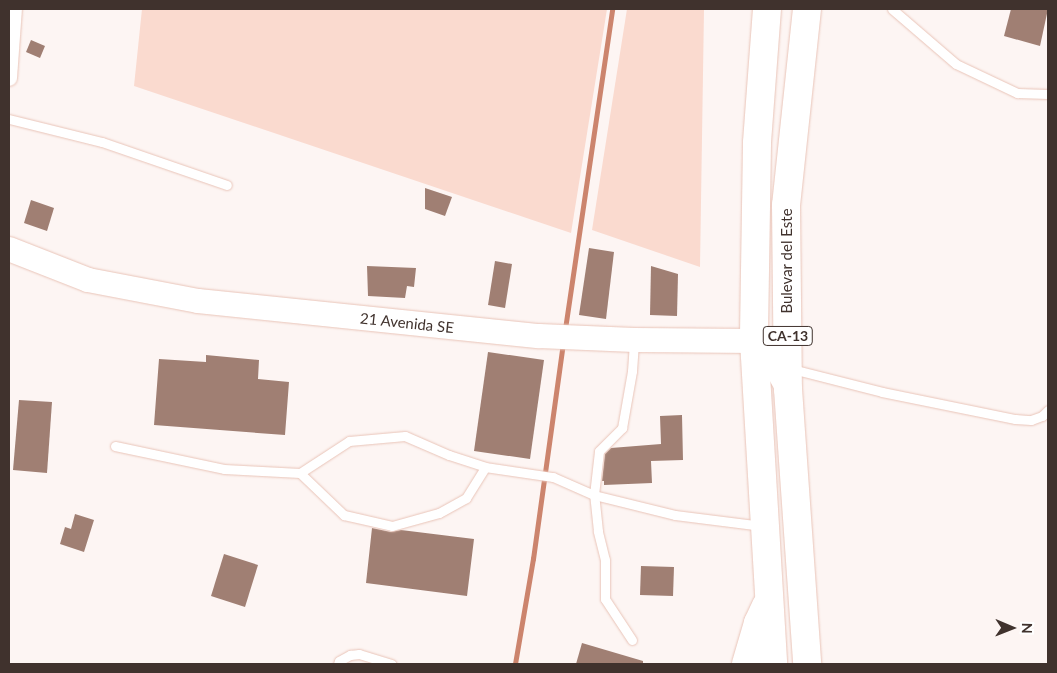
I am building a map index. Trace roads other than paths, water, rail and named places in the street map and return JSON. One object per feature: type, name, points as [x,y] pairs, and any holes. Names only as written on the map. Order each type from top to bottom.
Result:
[{"type":"highway","name":"Bulevar del Este","points":[[767,9],[757,143],[754,341],[773,664]]},
{"type":"highway","name":"Bulevar del Este","points":[[807,9],[786,205],[788,379],[808,660]]},
{"type":"highway","points":[[746,664],[758,623],[769,600]]},
{"type":"street","points":[[9,78],[14,9]]},
{"type":"street","name":"21 Avenida SE","points":[[9,249],[88,280],[198,301],[539,336],[634,340],[754,341]]},
{"type":"street","points":[[754,341],[765,347],[788,379]]},
{"type":"lane","points":[[892,9],[917,33],[956,64],[1017,93],[1048,94]]},
{"type":"lane","points":[[9,119],[102,142],[227,185]]},
{"type":"lane","points":[[632,640],[605,599],[604,560],[598,531],[594,495],[599,451],[622,428],[632,371],[634,340]]},
{"type":"lane","points":[[788,379],[882,392],[1015,419],[1031,420],[1042,416],[1048,410]]},
{"type":"lane","points":[[115,446],[224,469],[300,473],[349,441],[405,436],[448,455],[485,467],[553,478],[594,495],[675,516],[764,526]]},
{"type":"lane","points":[[300,473],[344,515],[392,526],[439,512],[466,498],[485,467]]},
{"type":"lane","points":[[338,664],[339,661],[350,655],[359,654],[392,664]]},
{"type":"waterway","points":[[565,329],[612,9]]},
{"type":"waterway","points":[[515,664],[533,559],[563,344]]}]
